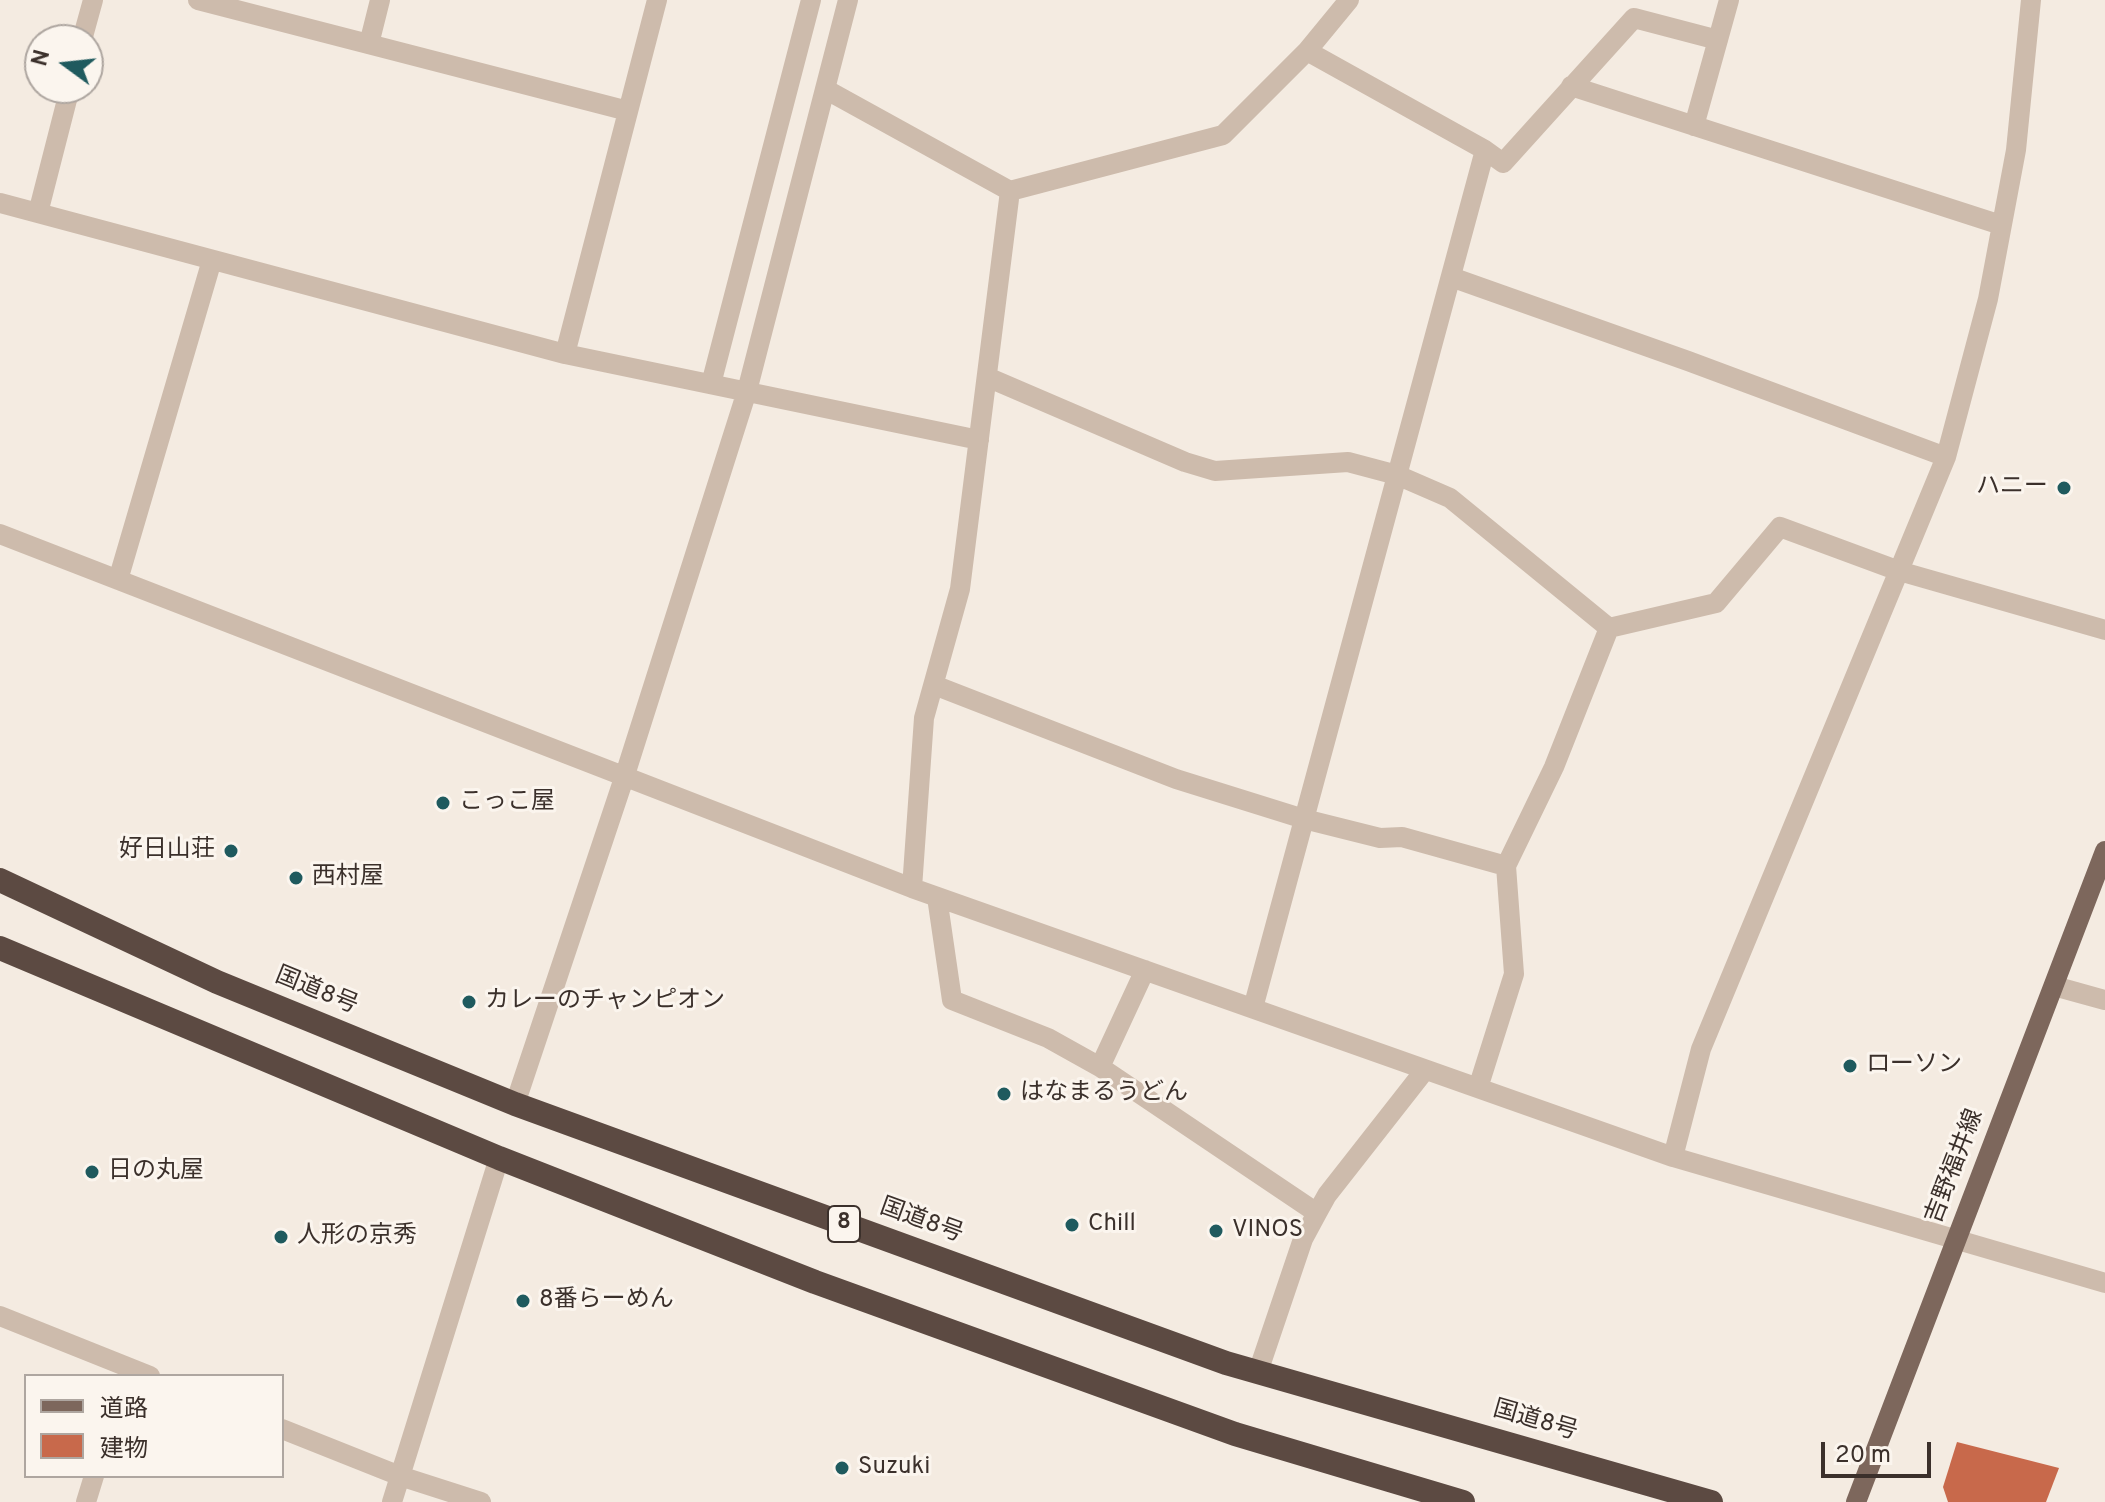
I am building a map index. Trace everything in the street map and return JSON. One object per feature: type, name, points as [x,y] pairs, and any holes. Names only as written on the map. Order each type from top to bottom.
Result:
[{"type":"highway","name":"国道8号","points":[[0,880],[217,982],[515,1104],[1226,1363],[1711,1502]]},
{"type":"highway","points":[[0,948],[499,1158],[815,1282],[1235,1434],[1463,1502]]},
{"type":"main road","name":"吉野福井線","points":[[1856,1502],[2105,851]]},
{"type":"street","points":[[86,24],[93,0]]},
{"type":"street","points":[[198,0],[628,111]]},
{"type":"street","points":[[369,44],[380,0]]},
{"type":"street","points":[[565,354],[657,0]]},
{"type":"street","points":[[711,384],[811,0]]},
{"type":"street","points":[[515,1104],[624,778],[747,391],[848,0]]},
{"type":"street","points":[[825,89],[1010,191],[1223,135],[1307,51],[1349,0]]},
{"type":"street","points":[[1694,126],[1729,0]]},
{"type":"street","points":[[1673,1157],[1701,1049],[1946,457],[1988,299],[2016,150],[2031,0]]},
{"type":"street","points":[[1307,51],[1503,163],[1634,18],[1718,40]]},
{"type":"street","points":[[1571,86],[2001,225]]},
{"type":"street","points":[[38,213],[66,104]]},
{"type":"street","points":[[1253,1008],[1485,150]]},
{"type":"street","points":[[912,888],[924,718],[960,589],[1010,191]]},
{"type":"street","points":[[0,203],[565,354],[979,440]]},
{"type":"street","points":[[118,580],[212,260]]},
{"type":"street","points":[[1451,277],[1946,457]]},
{"type":"street","points":[[987,377],[1185,462],[1215,471],[1348,462],[1397,475],[1450,498],[1609,628]]},
{"type":"street","points":[[1609,628],[1716,603],[1780,527],[1899,571],[2105,630]]},
{"type":"street","points":[[0,534],[937,897],[1673,1157],[2105,1283]]},
{"type":"street","points":[[1478,1088],[1514,974],[1506,866],[1554,767],[1609,628]]},
{"type":"street","points":[[934,685],[1176,779],[1304,819],[1380,838],[1402,837],[1506,866]]},
{"type":"street","points":[[937,897],[952,1000],[1048,1038],[1100,1067],[1317,1213]]},
{"type":"street","points":[[1100,1067],[1145,970]]},
{"type":"street","points":[[2054,986],[2105,1000]]},
{"type":"street","points":[[1258,1372],[1303,1239],[1317,1213],[1327,1195],[1425,1070]]},
{"type":"street","points":[[392,1502],[499,1158]]},
{"type":"street","points":[[0,1316],[128,1372]]},
{"type":"street","points":[[284,1430],[400,1476],[481,1502]]},
{"type":"street","points":[[86,1502],[93,1478]]},
{"type":"building","points":[[1957,1442],[2059,1468],[2046,1502],[1948,1502],[1943,1487]]},
{"type":"place","name":"ハニー","points":[[2064,488]]},
{"type":"place","name":"こっこ屋","points":[[443,803]]},
{"type":"place","name":"好日山荘","points":[[231,851]]},
{"type":"place","name":"西村屋","points":[[296,878]]},
{"type":"place","name":"カレーのチャンピオン","points":[[469,1002]]},
{"type":"place","name":"ローソン","points":[[1850,1066]]},
{"type":"place","name":"はなまるうどん","points":[[1004,1094]]},
{"type":"place","name":"日の丸屋","points":[[92,1172]]},
{"type":"place","name":"Chill","points":[[1072,1225]]},
{"type":"place","name":"VINOS","points":[[1216,1231]]},
{"type":"place","name":"人形の京秀","points":[[281,1237]]},
{"type":"place","name":"8番らーめん","points":[[523,1301]]},
{"type":"place","name":"Suzuki","points":[[842,1468]]}]
